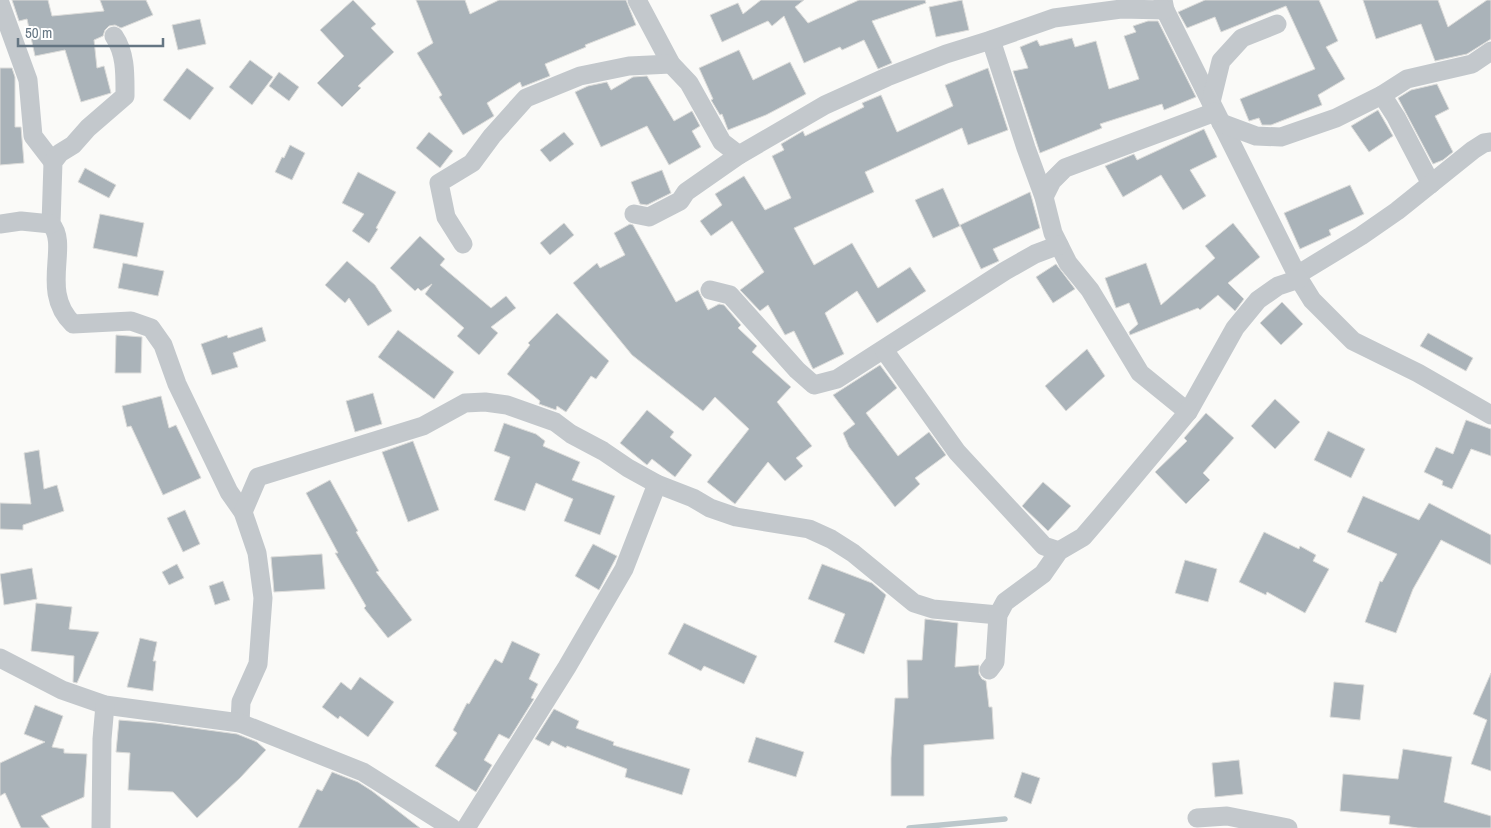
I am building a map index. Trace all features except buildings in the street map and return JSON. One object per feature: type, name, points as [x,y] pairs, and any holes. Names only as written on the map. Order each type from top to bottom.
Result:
[{"type":"street","points":[[637,0],[671,64],[689,83],[722,142],[739,155]]},
{"type":"street","points":[[0,2],[28,80],[33,136],[53,162]]},
{"type":"street","points":[[634,214],[649,217],[680,201],[686,192],[739,155],[825,105],[878,81],[946,54],[1054,18],[1121,8],[1164,5],[1215,112],[1298,277],[1312,300],[1353,341],[1418,373],[1491,415]]},
{"type":"street","points":[[1215,112],[1221,61],[1242,38],[1277,24]]},
{"type":"street","points":[[114,36],[120,44],[125,69],[124,96],[88,128],[73,145],[60,153],[53,162],[51,224],[56,230],[57,245],[55,288],[64,315],[74,324],[131,321],[151,328],[163,345],[177,384],[229,492],[243,512],[257,553],[263,598],[258,664],[241,702],[240,723]]},
{"type":"street","points":[[992,40],[1026,148],[1044,197],[1053,233],[1068,263],[1090,290],[1140,373],[1188,412]]},
{"type":"street","points":[[1215,112],[1256,136],[1281,137],[1336,118],[1382,95],[1408,79],[1472,64],[1491,51]]},
{"type":"street","points":[[463,244],[446,217],[439,183],[472,162],[526,98],[580,76],[628,66],[671,64]]},
{"type":"street","points":[[1382,95],[1396,117],[1431,184]]},
{"type":"street","points":[[1044,197],[1052,181],[1065,168],[1215,112]]},
{"type":"street","points":[[990,670],[995,662],[998,615],[1006,602],[1043,574],[1059,551],[1083,537],[1188,412],[1235,328],[1258,300],[1278,286],[1298,277],[1361,236],[1397,211],[1484,142],[1491,142]]},
{"type":"street","points":[[0,224],[21,220],[51,224]]},
{"type":"street","points":[[710,290],[730,295],[797,370],[814,385],[837,379],[1005,271],[1035,254],[1059,245]]},
{"type":"street","points":[[884,350],[957,452],[1044,546],[1059,551]]},
{"type":"street","points":[[243,512],[258,477],[423,426],[465,403],[485,402],[507,405],[555,422],[571,434],[603,451],[656,484],[693,498],[710,508],[736,517],[809,529],[831,539],[853,554],[914,603],[933,609],[998,615]]},
{"type":"street","points":[[466,828],[557,683],[624,569],[656,484]]},
{"type":"street","points":[[0,658],[62,690],[105,705],[240,723],[363,772],[452,828]]},
{"type":"street","points":[[101,828],[102,739],[105,705]]},
{"type":"street","points":[[1197,818],[1227,816],[1288,828]]},
{"type":"waterway","points":[[909,828],[1005,819]]}]
